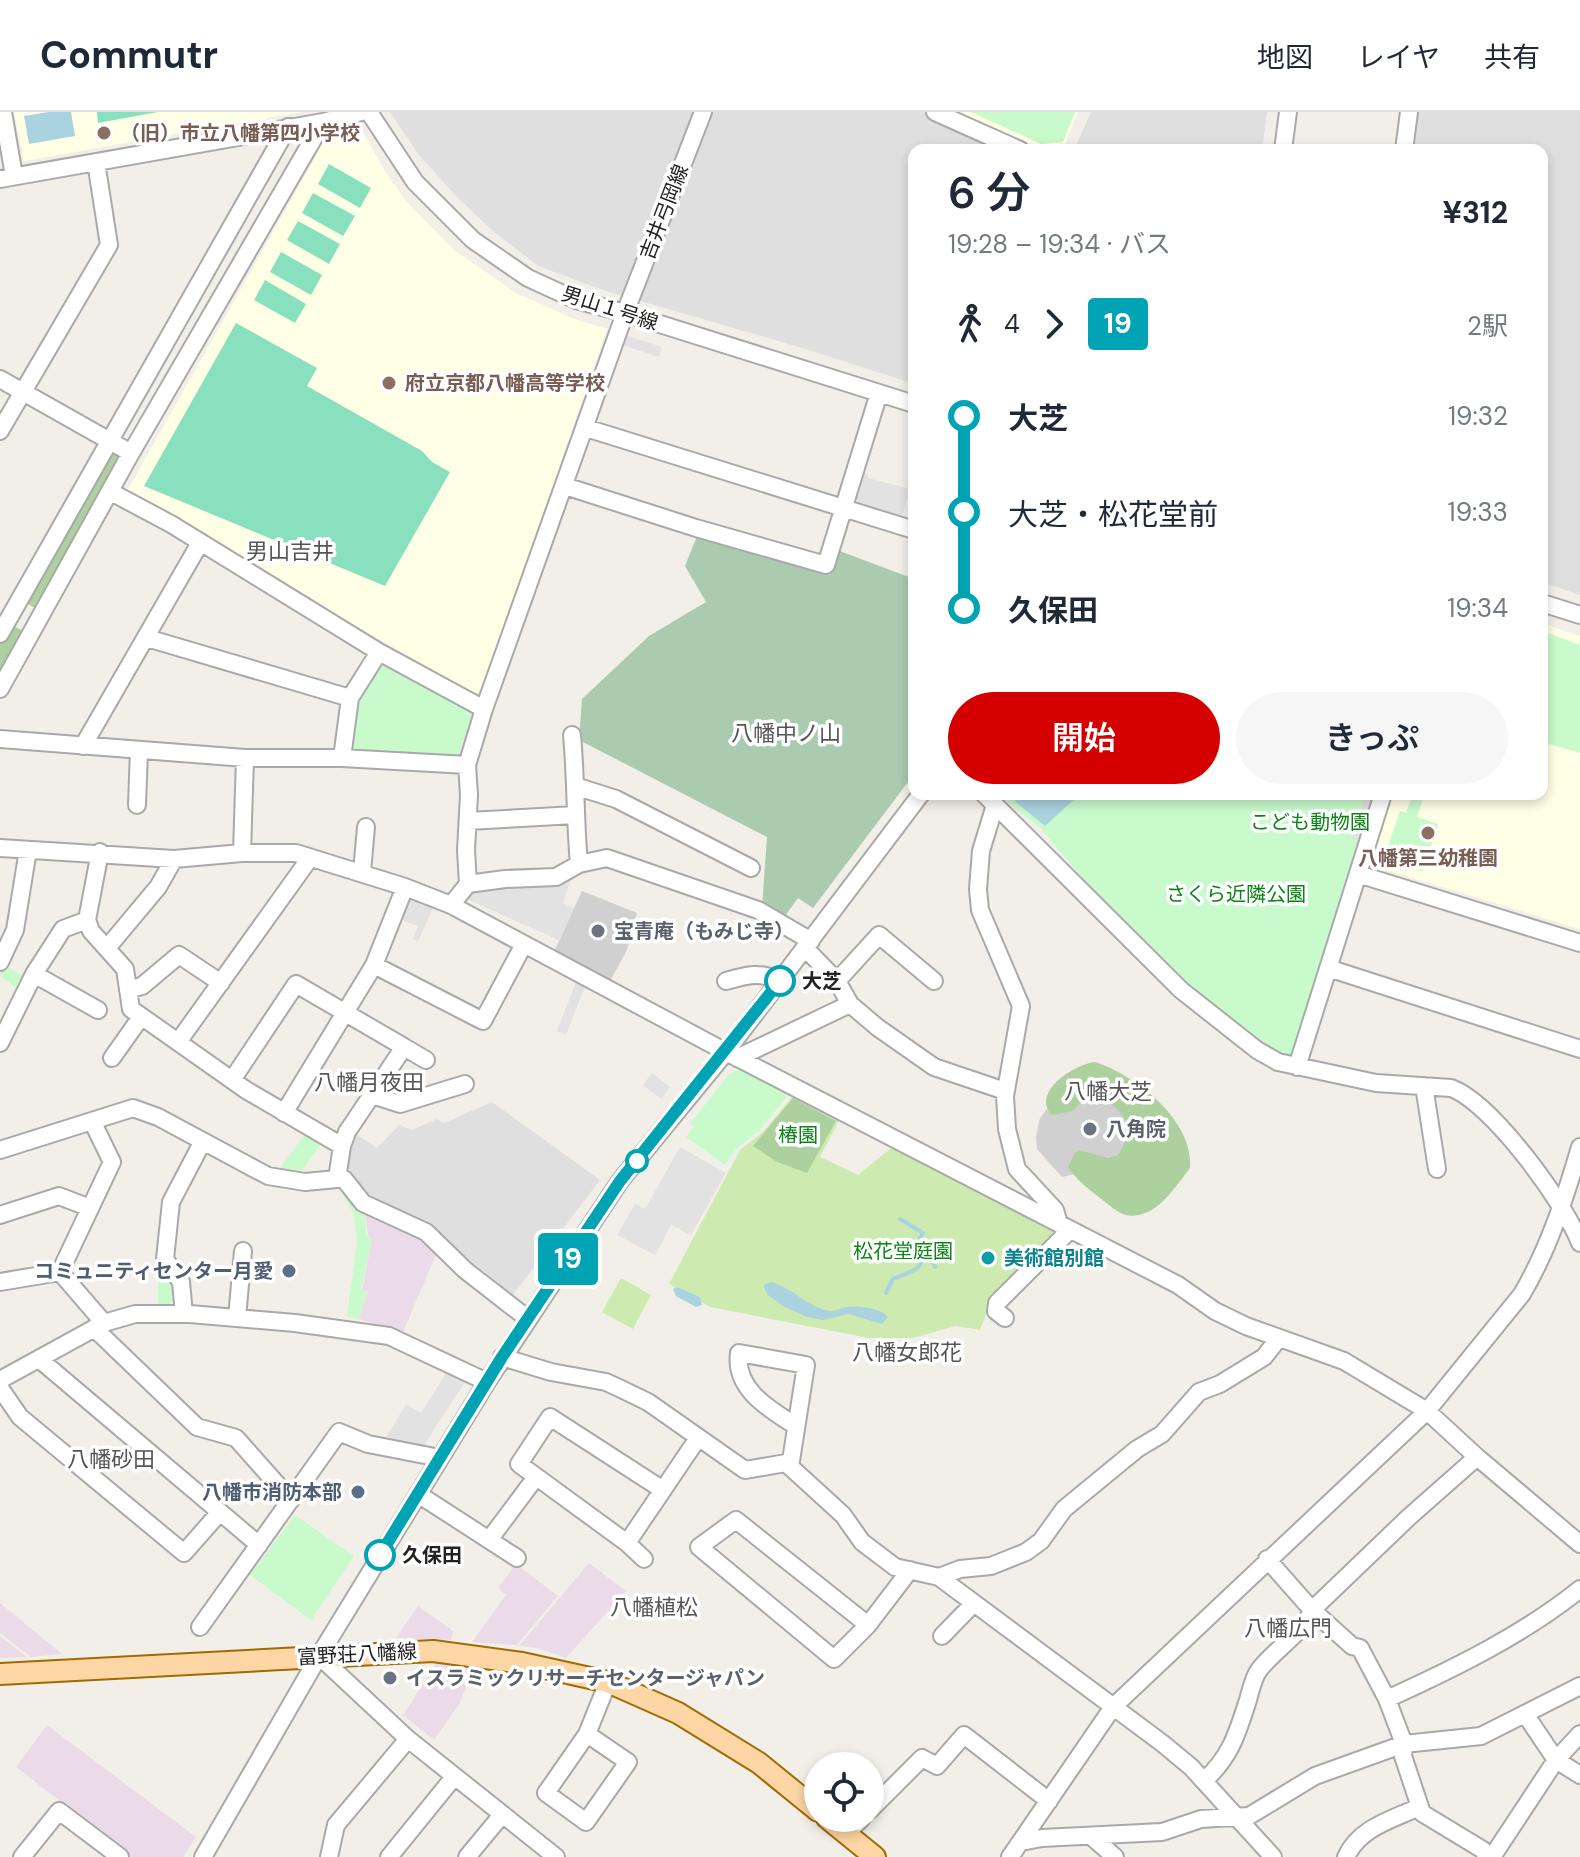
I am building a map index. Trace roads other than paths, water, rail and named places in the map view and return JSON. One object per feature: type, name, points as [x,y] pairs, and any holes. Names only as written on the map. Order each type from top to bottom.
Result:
[{"type":"main road","name":"富野荘八幡線","points":[[0,1674],[433,1651],[522,1663],[608,1682],[678,1713],[759,1763],[804,1800]]},
{"type":"main road","points":[[844,1832],[875,1857]]},
{"type":"street","points":[[3,112],[7,178],[323,122],[361,112]]},
{"type":"street","name":"男山１号線","points":[[369,112],[415,182],[473,240],[528,278],[576,300],[908,402]]},
{"type":"street","name":"吉井弓岡線","points":[[468,884],[467,765],[484,709],[625,313],[703,112]]},
{"type":"street","points":[[935,112],[1007,144]]},
{"type":"street","points":[[1284,144],[1288,112]]},
{"type":"street","points":[[1405,144],[1409,112]]},
{"type":"street","points":[[0,689],[131,453],[323,122]]},
{"type":"street","points":[[0,634],[6,607],[111,441],[288,127]]},
{"type":"street","points":[[0,431],[109,245],[96,162]]},
{"type":"street","points":[[206,272],[227,286]]},
{"type":"street","points":[[0,379],[131,453]]},
{"type":"street","points":[[565,486],[826,565],[879,393]]},
{"type":"street","points":[[586,428],[908,528]]},
{"type":"street","points":[[111,492],[171,524],[379,652],[484,709]]},
{"type":"street","points":[[83,746],[200,543]]},
{"type":"street","points":[[1548,605],[1580,615]]},
{"type":"street","points":[[6,607],[35,624]]},
{"type":"street","points":[[147,638],[350,698]]},
{"type":"street","points":[[342,758],[350,698],[379,652]]},
{"type":"street","points":[[572,735],[579,864]]},
{"type":"street","points":[[0,739],[245,758],[342,758],[467,765]]},
{"type":"street","points":[[137,805],[139,750]]},
{"type":"street","points":[[242,853],[245,758]]},
{"type":"street","points":[[575,786],[616,799],[751,868]]},
{"type":"street","points":[[203,1857],[319,1656],[502,1357],[620,1181],[732,1055],[780,981],[917,800]]},
{"type":"street","points":[[990,800],[1181,990],[1257,1050],[1278,1062],[1376,1083],[1451,1088],[1480,1105],[1554,1191],[1561,1211],[1580,1243]]},
{"type":"street","points":[[990,800],[981,851],[980,910],[1021,1006],[1005,1091],[1007,1129],[1017,1169],[1055,1210],[1064,1227]]},
{"type":"street","points":[[1297,1067],[1381,800]]},
{"type":"street","points":[[468,821],[575,815]]},
{"type":"street","points":[[362,872],[366,827]]},
{"type":"street","points":[[0,848],[174,859],[242,853],[296,853],[362,872],[451,905],[732,1055],[1178,1285],[1215,1311],[1344,1361],[1427,1411],[1580,1544]]},
{"type":"street","points":[[0,962],[15,930],[28,850]]},
{"type":"street","points":[[100,852],[87,920],[91,931],[125,969],[131,1009],[232,1080],[342,1146]]},
{"type":"street","points":[[178,1042],[310,858]]},
{"type":"street","points":[[451,905],[468,884],[556,877],[579,864],[607,858],[758,910],[808,945],[837,981],[850,1004],[877,1027],[934,1067],[1005,1091]]},
{"type":"street","points":[[107,948],[158,887],[174,859]]},
{"type":"street","points":[[1358,874],[1580,943]]},
{"type":"street","points":[[284,1113],[374,965],[405,887]]},
{"type":"street","points":[[0,1043],[34,974],[63,929],[87,920]]},
{"type":"street","points":[[837,981],[879,935],[934,981]]},
{"type":"street","points":[[374,965],[483,1021],[524,944]]},
{"type":"street","points":[[128,990],[142,986],[179,955],[221,983]]},
{"type":"street","points":[[1328,968],[1580,1049]]},
{"type":"street","points":[[34,974],[98,1010]]},
{"type":"street","points":[[726,981],[749,974],[765,974],[780,981]]},
{"type":"street","points":[[232,1080],[296,984],[426,1060]]},
{"type":"street","points":[[732,1055],[850,1004]]},
{"type":"street","points":[[112,1058],[141,1017]]},
{"type":"street","points":[[337,1179],[347,1132],[404,1047]]},
{"type":"street","points":[[372,1095],[400,1104],[465,1084]]},
{"type":"street","points":[[1424,1086],[1437,1169]]},
{"type":"street","points":[[0,1150],[133,1108],[158,1117],[268,1176],[305,1182],[344,1179],[363,1203],[426,1232],[465,1270],[528,1319]]},
{"type":"street","points":[[60,1272],[112,1162],[92,1121]]},
{"type":"street","points":[[184,1314],[181,1282],[165,1259],[171,1202],[203,1141]]},
{"type":"street","points":[[1010,1857],[1113,1707],[1427,1411],[1522,1294],[1535,1273],[1561,1211],[1580,1147]]},
{"type":"street","points":[[0,1215],[59,1196],[90,1208]]},
{"type":"street","points":[[1005,1318],[996,1311],[997,1303],[1064,1227]]},
{"type":"street","points":[[237,1318],[243,1251]]},
{"type":"street","points":[[0,1282],[60,1272]]},
{"type":"street","points":[[60,1272],[99,1325],[197,1427],[236,1438],[291,1500]]},
{"type":"street","points":[[0,1380],[99,1325],[135,1314],[184,1314],[389,1336],[487,1382]]},
{"type":"street","points":[[939,1577],[960,1569],[991,1566],[1026,1552],[1041,1541],[1064,1509],[1137,1449],[1162,1434],[1199,1392],[1220,1384],[1264,1357],[1279,1338]]},
{"type":"street","points":[[790,1467],[806,1365],[739,1353],[737,1368],[750,1392],[796,1426]]},
{"type":"street","points":[[502,1357],[551,1372],[606,1382],[648,1402],[745,1470],[786,1463],[843,1515],[862,1542],[895,1567],[939,1577],[1162,1743],[1204,1781],[1235,1819],[1273,1857]]},
{"type":"street","points":[[39,1359],[259,1545]]},
{"type":"street","points":[[0,1388],[20,1417],[184,1553],[220,1512]]},
{"type":"street","points":[[644,1559],[627,1543],[519,1464],[550,1417],[663,1490]]},
{"type":"street","points":[[200,1627],[339,1432],[368,1444],[440,1458]]},
{"type":"street","points":[[627,1543],[698,1438]]},
{"type":"street","points":[[1204,1781],[1232,1748],[1257,1673],[1282,1643],[1310,1618],[1312,1610],[1477,1457]]},
{"type":"street","points":[[489,1540],[536,1477]]},
{"type":"street","points":[[418,1494],[517,1558]]},
{"type":"street","points":[[868,1625],[736,1520],[699,1547],[834,1659],[868,1625],[910,1570]]},
{"type":"street","points":[[1267,1559],[1312,1610],[1352,1646],[1360,1648],[1387,1699],[1404,1744],[1403,1756],[1422,1813],[1490,1857],[1556,1760],[1580,1734]]},
{"type":"street","points":[[1387,1699],[1514,1634],[1580,1589]]},
{"type":"street","points":[[942,1636],[974,1603]]},
{"type":"street","points":[[319,1656],[408,1739],[552,1856]]},
{"type":"street","points":[[587,1734],[628,1762],[586,1822],[546,1793],[587,1734],[608,1682]]},
{"type":"street","points":[[1021,1842],[1042,1838],[1162,1832],[1201,1819],[1249,1816],[1315,1776],[1404,1744],[1481,1736],[1580,1686]]},
{"type":"street","points":[[1525,1714],[1556,1760],[1580,1775]]},
{"type":"street","points":[[884,1796],[922,1758],[937,1766],[964,1735],[1049,1801]]},
{"type":"street","points":[[329,1857],[331,1836],[336,1825],[408,1739]]},
{"type":"street","points":[[389,1857],[454,1777]]},
{"type":"street","points":[[1346,1857],[1353,1842],[1366,1831],[1419,1807]]},
{"type":"street","points":[[22,1857],[59,1811],[120,1857]]},
{"type":"street","points":[[467,1857],[501,1816]]},
{"type":"street","points":[[1092,1837],[1115,1857]]},
{"type":"water","points":[[71,112],[75,136],[29,144],[24,116]]},
{"type":"water","points":[[1013,800],[1073,800],[1045,826]]},
{"type":"water","points":[[771,1282],[821,1309],[831,1311],[863,1307],[881,1311],[888,1317],[882,1324],[849,1314],[823,1320],[807,1317],[768,1295],[764,1288]]},
{"type":"water","points":[[677,1287],[700,1297],[702,1305],[696,1307],[676,1296],[673,1289]]},
{"type":"waterway","points":[[886,1293],[893,1279],[915,1270],[923,1257],[922,1250],[916,1245],[923,1233],[900,1219]]},
{"type":"waterway","points":[[935,1267],[935,1250],[948,1240]]},
{"type":"place","name":"（旧）市立八幡第四小学校","points":[[104,133]]},
{"type":"place","name":"府立京都八幡高等学校","points":[[389,383]]},
{"type":"place","name":"八幡第三幼稚園","points":[[1428,833]]},
{"type":"place","name":"宝青庵（もみじ寺）","points":[[598,931]]},
{"type":"place","name":"大芝","points":[[780,981]]},
{"type":"place","name":"八角院","points":[[1090,1129]]},
{"type":"place","name":"美術館別館","points":[[988,1258]]},
{"type":"place","name":"コミュニティセンター月愛","points":[[289,1271]]},
{"type":"place","name":"八幡市消防本部","points":[[358,1492]]},
{"type":"place","name":"久保田","points":[[380,1555]]},
{"type":"place","name":"イスラミックリサーチセンタージャパン","points":[[390,1678]]},
{"type":"district","name":"男山吉井","points":[[290,551]]},
{"type":"district","name":"八幡中ノ山","points":[[786,733]]},
{"type":"district","name":"八幡月夜田","points":[[369,1082]]},
{"type":"district","name":"八幡大芝","points":[[1108,1091]]},
{"type":"district","name":"八幡女郎花","points":[[907,1352]]},
{"type":"district","name":"八幡砂田","points":[[111,1459]]},
{"type":"district","name":"八幡植松","points":[[654,1607]]},
{"type":"district","name":"八幡広門","points":[[1288,1628]]},
{"type":"park label","name":"こども動物園","points":[[1310,822]]},
{"type":"park label","name":"さくら近隣公園","points":[[1236,894]]},
{"type":"park label","name":"椿園","points":[[798,1135]]},
{"type":"park label","name":"松花堂庭園","points":[[903,1251]]}]
